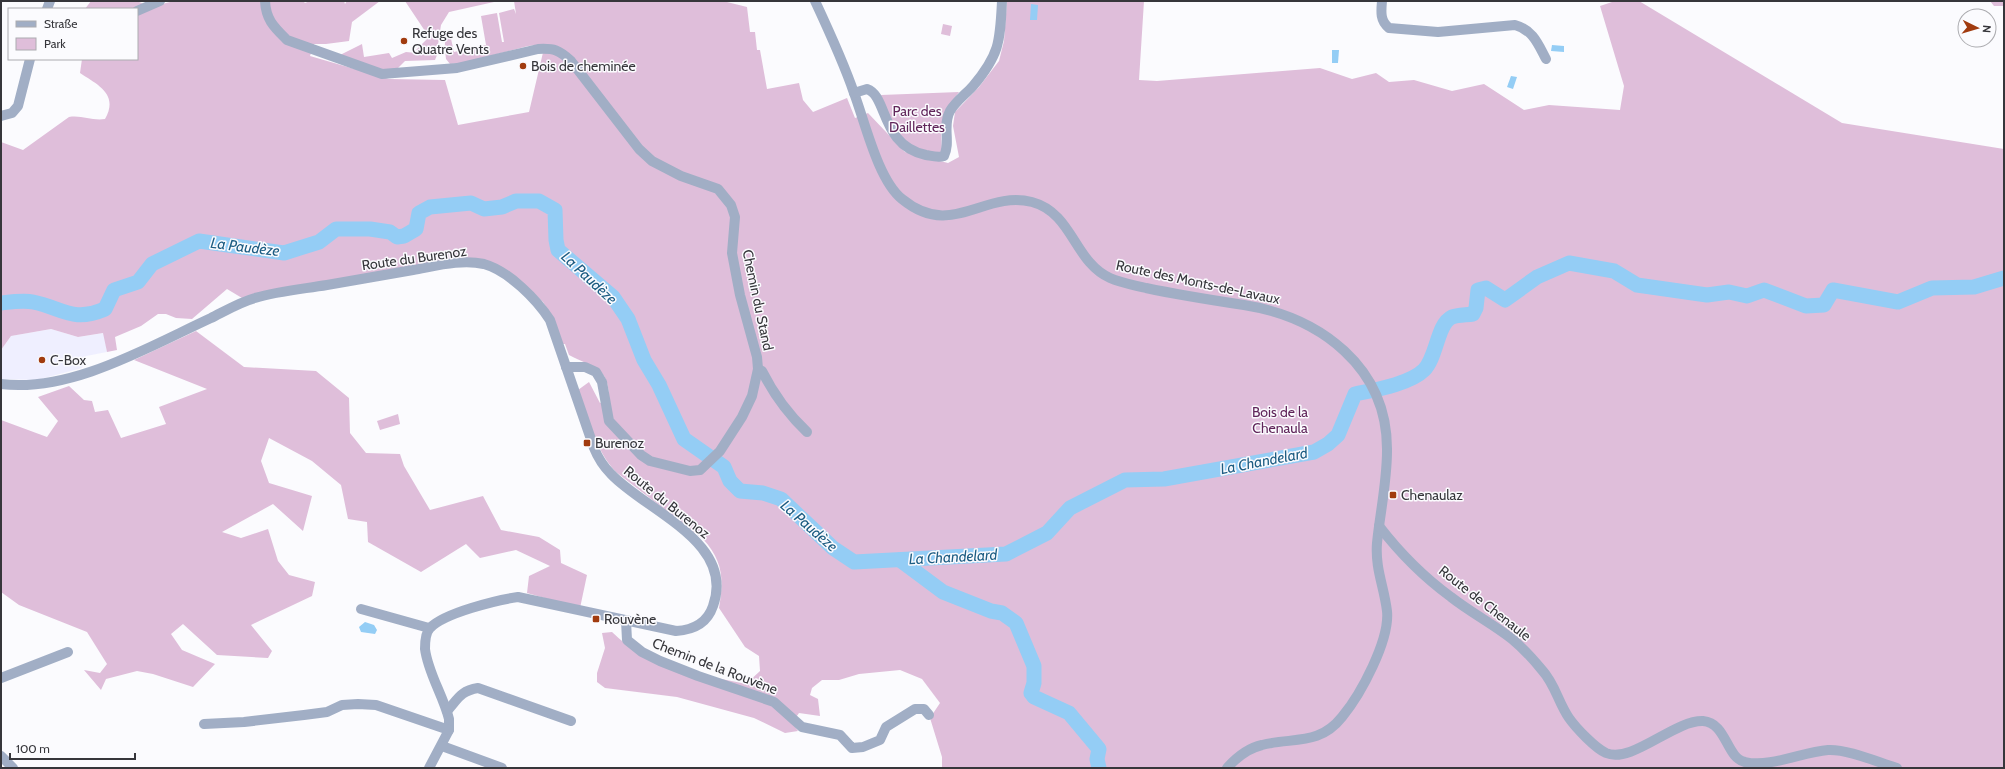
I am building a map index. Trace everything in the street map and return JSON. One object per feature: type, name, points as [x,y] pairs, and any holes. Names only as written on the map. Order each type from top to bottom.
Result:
[{"type":"street","points":[[138,11],[160,1]]},
{"type":"street","name":"Chemin du Stand","points":[[265,1],[266,14],[276,29],[287,40],[382,74],[457,68],[538,49],[549,48],[560,51],[571,61],[640,149],[652,161],[681,176],[718,189],[731,204],[734,217],[732,253],[740,295],[757,357],[758,369],[752,396],[742,417],[720,451],[705,466],[700,470],[690,471],[650,461],[641,455],[609,421],[602,382],[596,372],[585,367],[566,367]]},
{"type":"street","name":"Route des Monts-de-Lavaux","points":[[815,1],[854,93],[890,186],[897,195],[911,206],[929,214],[947,216],[1012,200],[1031,202],[1044,206],[1061,219],[1094,268],[1115,280],[1169,293],[1267,309],[1286,315],[1324,333],[1347,354],[1366,377],[1374,391],[1384,422],[1387,443],[1386,468],[1376,566],[1387,614],[1385,635],[1372,664],[1344,715],[1333,728],[1314,738],[1259,745],[1238,756],[1227,768]]},
{"type":"street","points":[[854,93],[867,89],[875,94],[894,135],[911,149],[921,154],[939,158],[944,156],[946,151],[947,119],[950,111],[984,72],[996,51],[1000,31],[1002,1]]},
{"type":"street","points":[[1382,1],[1381,15],[1385,25],[1389,28],[1438,32],[1515,25],[1527,30],[1535,38],[1546,59]]},
{"type":"street","points":[[1,116],[12,113],[18,106],[31,60]]},
{"type":"street","name":"Route du Burenoz","points":[[1,384],[18,386],[38,385],[80,374],[123,358],[255,298],[464,262],[486,265],[506,275],[530,294],[550,320],[594,448],[601,462],[623,484],[693,538],[712,561],[717,577],[717,591],[710,615],[701,624],[690,630],[676,631],[518,597],[502,599],[445,618],[429,628]]},
{"type":"street","points":[[758,369],[762,370],[782,403],[807,432]]},
{"type":"street","name":"Route de Chenaule","points":[[1379,526],[1413,563],[1450,597],[1517,644],[1543,671],[1554,686],[1568,718],[1591,741],[1607,754],[1627,754],[1688,722],[1704,721],[1717,728],[1726,738],[1736,758],[1744,762],[1759,763],[1829,750],[1846,753],[1897,768]]},
{"type":"street","points":[[361,609],[429,628],[426,633],[425,648],[447,711],[449,730],[442,746],[429,768]]},
{"type":"street","name":"Chemin de la Rouvène","points":[[626,621],[627,640],[642,652],[698,676],[774,702],[802,727],[840,735],[852,748],[863,747],[880,740],[886,727],[915,709],[924,709],[929,715]]},
{"type":"street","points":[[1,678],[68,652]]},
{"type":"street","points":[[447,711],[460,696],[468,690],[478,688],[571,720]]},
{"type":"street","points":[[204,724],[304,716],[327,712],[342,705],[358,704],[376,705],[449,730]]},
{"type":"street","points":[[442,746],[502,768]]},
{"type":"street","points":[[1,756],[13,768]]},
{"type":"shaded area","points":[[51,329],[78,337],[104,333],[107,352],[86,356],[82,368],[37,380],[1,379],[1,350],[11,336]]},
{"type":"green space","name":"Bois de la Chenaula","points":[[91,1],[137,1],[150,7],[174,1],[303,1],[305,3],[310,1],[344,1],[345,4],[347,1],[380,1],[352,22],[349,41],[314,44],[310,56],[389,79],[445,80],[458,125],[529,112],[545,44],[528,46],[462,63],[450,64],[446,59],[445,48],[445,40],[449,30],[454,52],[486,45],[481,16],[497,13],[502,42],[504,42],[499,13],[514,9],[516,14],[514,1],[723,1],[747,7],[750,32],[755,32],[757,50],[760,50],[767,89],[799,83],[803,100],[813,112],[847,98],[855,118],[868,113],[905,152],[948,163],[959,157],[953,126],[955,112],[979,87],[999,61],[1004,41],[1007,1],[1144,1],[1139,80],[1157,81],[1320,68],[1352,79],[1376,73],[1389,82],[1414,80],[1452,91],[1484,84],[1524,110],[1549,105],[1620,110],[1624,86],[1600,6],[1615,1],[1639,1],[1842,123],[2004,149],[2004,768],[942,768],[942,757],[930,718],[940,703],[922,679],[900,670],[859,674],[839,680],[822,680],[812,688],[810,695],[818,699],[820,716],[799,713],[792,723],[798,731],[785,733],[754,718],[677,697],[605,688],[597,682],[597,673],[605,648],[602,633],[612,632],[626,644],[642,654],[674,668],[746,684],[760,671],[759,656],[745,647],[719,608],[721,598],[720,571],[715,555],[710,547],[703,539],[616,472],[597,444],[578,390],[589,382],[600,403],[609,399],[608,388],[603,374],[592,366],[569,355],[565,344],[562,344],[552,316],[543,302],[512,274],[482,259],[242,298],[227,289],[192,319],[176,318],[166,314],[158,314],[141,326],[115,337],[117,350],[107,352],[103,333],[78,337],[51,329],[11,336],[1,350],[1,142],[23,150],[69,117],[105,119],[110,103],[108,97],[100,86],[80,73],[82,60],[138,60],[138,8],[86,8]]},
{"type":"green space","points":[[405,1],[494,2],[449,12],[441,25],[437,51],[416,50],[429,37]]},
{"type":"green space","points":[[1990,1],[2004,1],[2004,6],[1994,6]]},
{"type":"green space","points":[[943,24],[952,26],[950,36],[941,34]]},
{"type":"green space","points":[[362,44],[364,57],[389,53],[392,58],[406,52],[437,55],[435,60],[405,61],[397,69],[387,71],[338,56]]},
{"type":"green space","name":"Parc des Daillettes","points":[[959,92],[946,110],[941,126],[942,154],[916,149],[897,134],[881,95]]},
{"type":"green space","points":[[196,331],[244,367],[316,371],[349,398],[350,433],[366,453],[400,454],[404,466],[430,510],[483,496],[501,530],[539,537],[560,550],[561,563],[587,575],[580,608],[527,593],[529,576],[550,566],[516,550],[480,558],[466,544],[421,572],[368,542],[367,522],[348,519],[341,485],[312,461],[269,438],[261,461],[269,483],[312,496],[303,531],[273,504],[222,532],[241,538],[268,529],[278,561],[289,575],[315,582],[312,596],[251,625],[272,651],[268,658],[217,655],[183,624],[171,634],[182,650],[215,664],[193,687],[153,674],[137,671],[106,679],[101,690],[84,670],[100,673],[107,664],[87,632],[19,605],[1,592],[1,420],[47,437],[58,421],[38,397],[69,386],[84,400],[92,401],[95,412],[108,410],[121,438],[166,424],[159,407],[207,389],[134,360]]},
{"type":"green space","points":[[398,414],[400,424],[380,430],[377,421]]},
{"type":"water","points":[[1031,4],[1038,5],[1037,20],[1030,20]]},
{"type":"water","points":[[1552,45],[1564,46],[1564,52],[1551,51]]},
{"type":"water","points":[[1332,50],[1339,50],[1338,63],[1332,63]]},
{"type":"water","points":[[1511,76],[1517,77],[1513,89],[1507,87]]},
{"type":"water","points":[[365,622],[374,625],[377,630],[375,634],[361,632],[359,627]]},
{"type":"waterway","name":"La Chandelard","points":[[1,303],[29,301],[68,313],[84,315],[105,309],[114,290],[138,282],[152,264],[199,241],[284,253],[319,242],[336,229],[370,229],[390,232],[397,237],[404,236],[416,229],[419,213],[430,207],[471,203],[484,209],[502,207],[516,201],[539,201],[555,210],[556,240],[558,250],[613,297],[628,319],[644,360],[659,385],[684,439],[724,467],[730,481],[740,491],[763,493],[781,499],[833,548],[854,562],[1006,554],[1047,533],[1070,508],[1125,480],[1164,479],[1314,452],[1328,444],[1338,435],[1355,394],[1401,383],[1418,375],[1424,370],[1432,357],[1440,333],[1447,321],[1454,316],[1473,314],[1476,308],[1478,290],[1486,288],[1505,300],[1537,277],[1569,263],[1614,271],[1637,285],[1707,295],[1729,292],[1747,296],[1764,290],[1806,306],[1824,305],[1833,290],[1898,302],[1932,288],[1974,287],[2004,278]]},
{"type":"waterway","name":"La Paudèze","points":[[900,560],[943,592],[991,611],[1002,613],[1016,623],[1034,666],[1034,683],[1031,693],[1034,697],[1069,713],[1099,749],[1097,759],[1099,768]]},
{"type":"place","name":"Refuge des Quatre Vents","points":[[404,41]]},
{"type":"place","name":"Bois de cheminée","points":[[523,66]]},
{"type":"place","name":"C-Box","points":[[42,360]]},
{"type":"place","name":"Burenoz","points":[[587,443]]},
{"type":"place","name":"Chenaulaz","points":[[1393,495]]},
{"type":"place","name":"Rouvène","points":[[596,619]]}]
